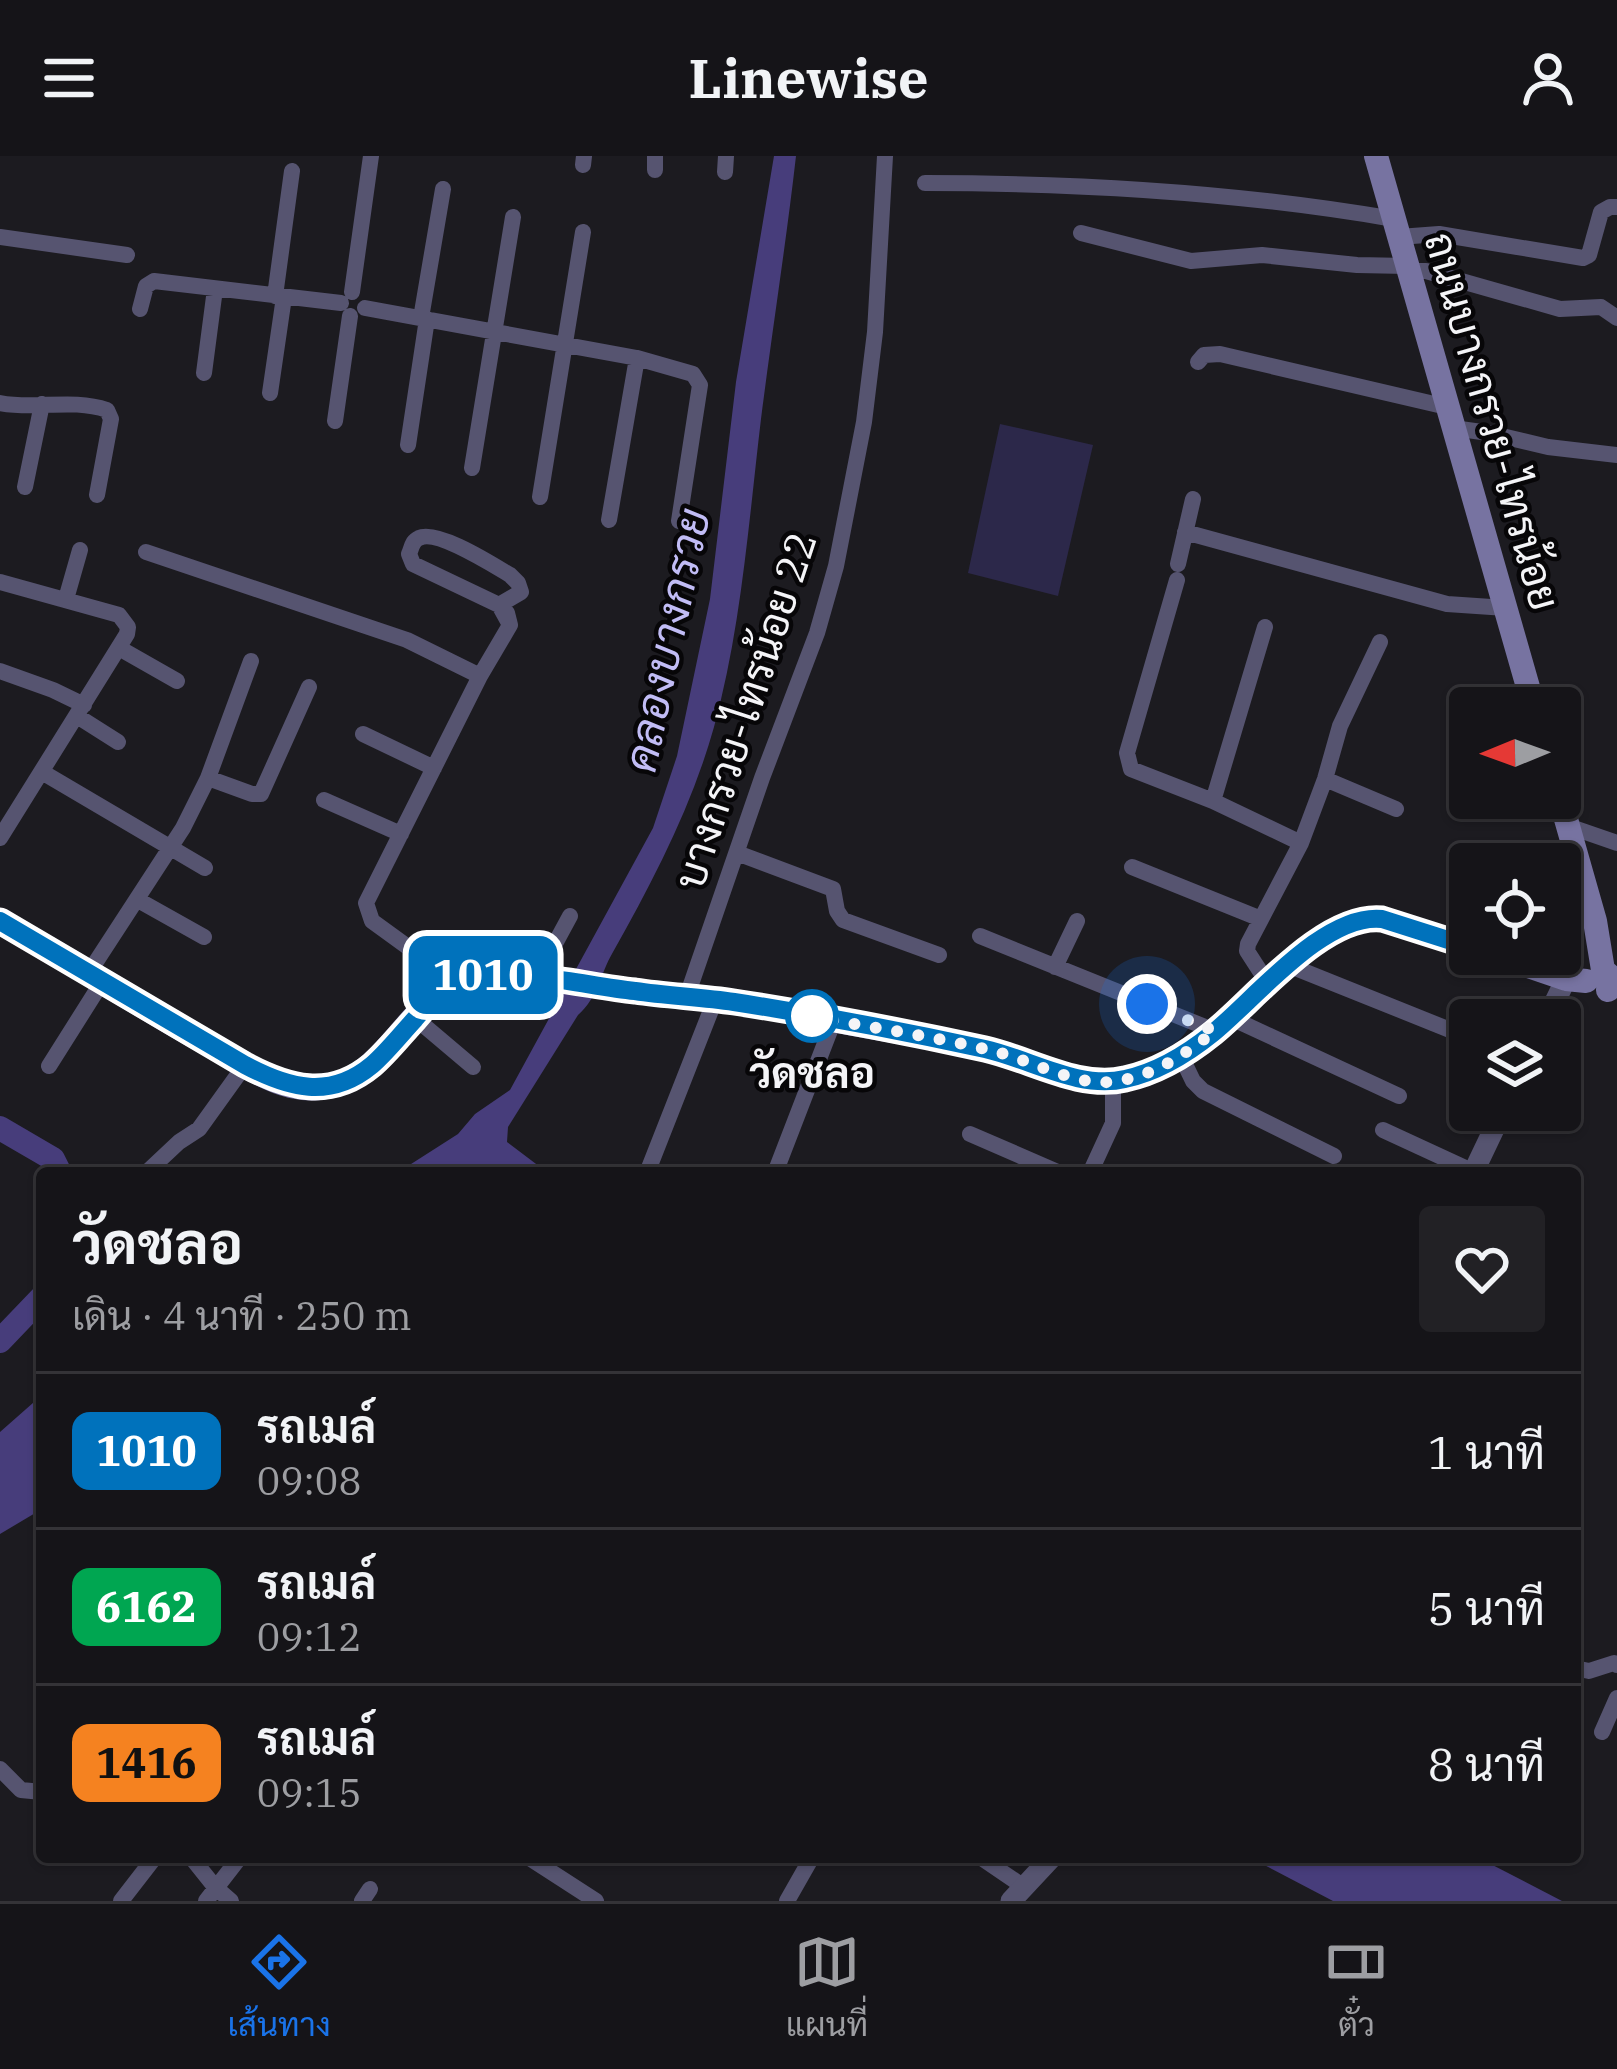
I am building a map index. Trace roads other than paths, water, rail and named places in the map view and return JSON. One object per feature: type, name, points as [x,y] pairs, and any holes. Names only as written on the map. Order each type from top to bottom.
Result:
[{"type":"main road","name":"ถนนบางกรวย-ไทรน้อย","points":[[1376,156],[1528,687]]},
{"type":"main road","points":[[1566,819],[1599,936],[1600,981]]},
{"type":"main road","points":[[0,921],[245,1065],[291,1086],[327,1086],[374,1064],[437,995],[456,982],[482,975],[687,996],[834,1020],[986,1049],[1084,1080],[1113,1082],[1181,1056],[1288,964],[1341,926],[1368,917],[1449,939]]},
{"type":"main road","points":[[1599,936],[1592,959],[1583,969],[1600,981]]},
{"type":"street","points":[[335,421],[371,156]]},
{"type":"street","name":"บางกรวย-ไทรน้อย 22","points":[[687,996],[817,633],[836,566],[864,422],[875,332],[882,156]]},
{"type":"street","points":[[270,393],[292,171]]},
{"type":"street","points":[[925,183],[1066,184],[1303,204],[1396,228],[1583,258],[1589,255],[1601,212],[1617,207]]},
{"type":"street","points":[[408,445],[443,189]]},
{"type":"street","points":[[472,468],[513,217]]},
{"type":"street","points":[[540,497],[583,232]]},
{"type":"street","points":[[1081,233],[1191,260],[1262,255],[1426,271],[1560,309],[1601,308],[1617,318]]},
{"type":"street","points":[[0,237],[127,256]]},
{"type":"street","points":[[140,309],[149,282],[214,289],[352,305],[685,370],[700,385],[680,520]]},
{"type":"street","points":[[204,374],[214,289]]},
{"type":"street","points":[[1198,362],[1204,355],[1220,354],[1450,417],[1489,433],[1548,448],[1617,455]]},
{"type":"street","points":[[609,520],[637,358]]},
{"type":"street","points":[[0,403],[83,405],[110,413],[97,495]]},
{"type":"street","points":[[25,488],[42,404]]},
{"type":"street","points":[[1192,499],[1128,764],[1300,842]]},
{"type":"street","points":[[1185,532],[1447,604],[1506,608]]},
{"type":"street","points":[[456,982],[372,921],[366,909],[480,676],[510,625],[499,605],[413,564],[409,554],[413,543],[427,536],[445,540],[510,575],[521,592],[499,605]]},
{"type":"street","points":[[66,599],[80,550]]},
{"type":"street","points":[[146,552],[385,632],[480,676]]},
{"type":"street","points":[[0,582],[119,615],[126,621],[127,634],[0,838]]},
{"type":"street","points":[[1213,801],[1265,627]]},
{"type":"street","points":[[1267,982],[1247,951],[1300,842],[1340,726],[1380,642]]},
{"type":"street","points":[[119,648],[177,681]]},
{"type":"street","points":[[49,1066],[208,778],[251,661]]},
{"type":"street","points":[[0,671],[52,690],[118,742]]},
{"type":"street","points":[[208,778],[261,794],[309,687]]},
{"type":"street","points":[[363,734],[434,768]]},
{"type":"street","points":[[42,772],[205,868]]},
{"type":"street","points":[[1324,779],[1396,809]]},
{"type":"street","points":[[324,800],[401,834]]},
{"type":"street","points":[[1568,826],[1617,843]]},
{"type":"street","points":[[737,853],[833,889],[843,920],[940,955]]},
{"type":"street","points":[[1132,867],[1261,919]]},
{"type":"street","points":[[138,900],[204,937]]},
{"type":"street","points":[[542,978],[570,916]]},
{"type":"street","points":[[1055,967],[1077,921]]},
{"type":"street","points":[[980,936],[1055,967],[1223,1024],[1399,1096]]},
{"type":"street","points":[[1288,964],[1449,1029]]},
{"type":"street","points":[[1575,999],[1600,981]]},
{"type":"street","points":[[649,1167],[715,1000]]},
{"type":"street","points":[[415,1018],[473,1066]]},
{"type":"street","points":[[777,1167],[834,1020]]},
{"type":"street","points":[[1181,1056],[1192,1081],[1203,1091],[1334,1156]]},
{"type":"street","points":[[152,1167],[199,1129],[245,1065]]},
{"type":"street","points":[[1093,1167],[1113,1124],[1113,1082]]},
{"type":"street","points":[[1383,1130],[1462,1167]]},
{"type":"street","points":[[1475,1167],[1493,1131]]},
{"type":"street","points":[[970,1134],[1046,1167]]},
{"type":"street","points":[[1581,1669],[1616,1661]]},
{"type":"street","points":[[1602,1732],[1617,1698]]},
{"type":"street","points":[[0,1769],[22,1790],[36,1791]]},
{"type":"street","points":[[121,1901],[150,1863]]},
{"type":"street","points":[[194,1863],[211,1894],[231,1901]]},
{"type":"street","points":[[211,1894],[235,1863]]},
{"type":"street","points":[[537,1863],[596,1901]]},
{"type":"street","points":[[787,1901],[809,1863]]},
{"type":"street","points":[[986,1863],[1018,1896],[1047,1863]]},
{"type":"waterway","points":[[0,1128],[53,1159],[57,1167]]},
{"type":"waterway","points":[[0,1341],[36,1303]]},
{"type":"place","name":"วัดชลอ","points":[[812,1016]]},
{"type":"water label","name":"คลองบางกรวย","points":[[666,640]]}]
